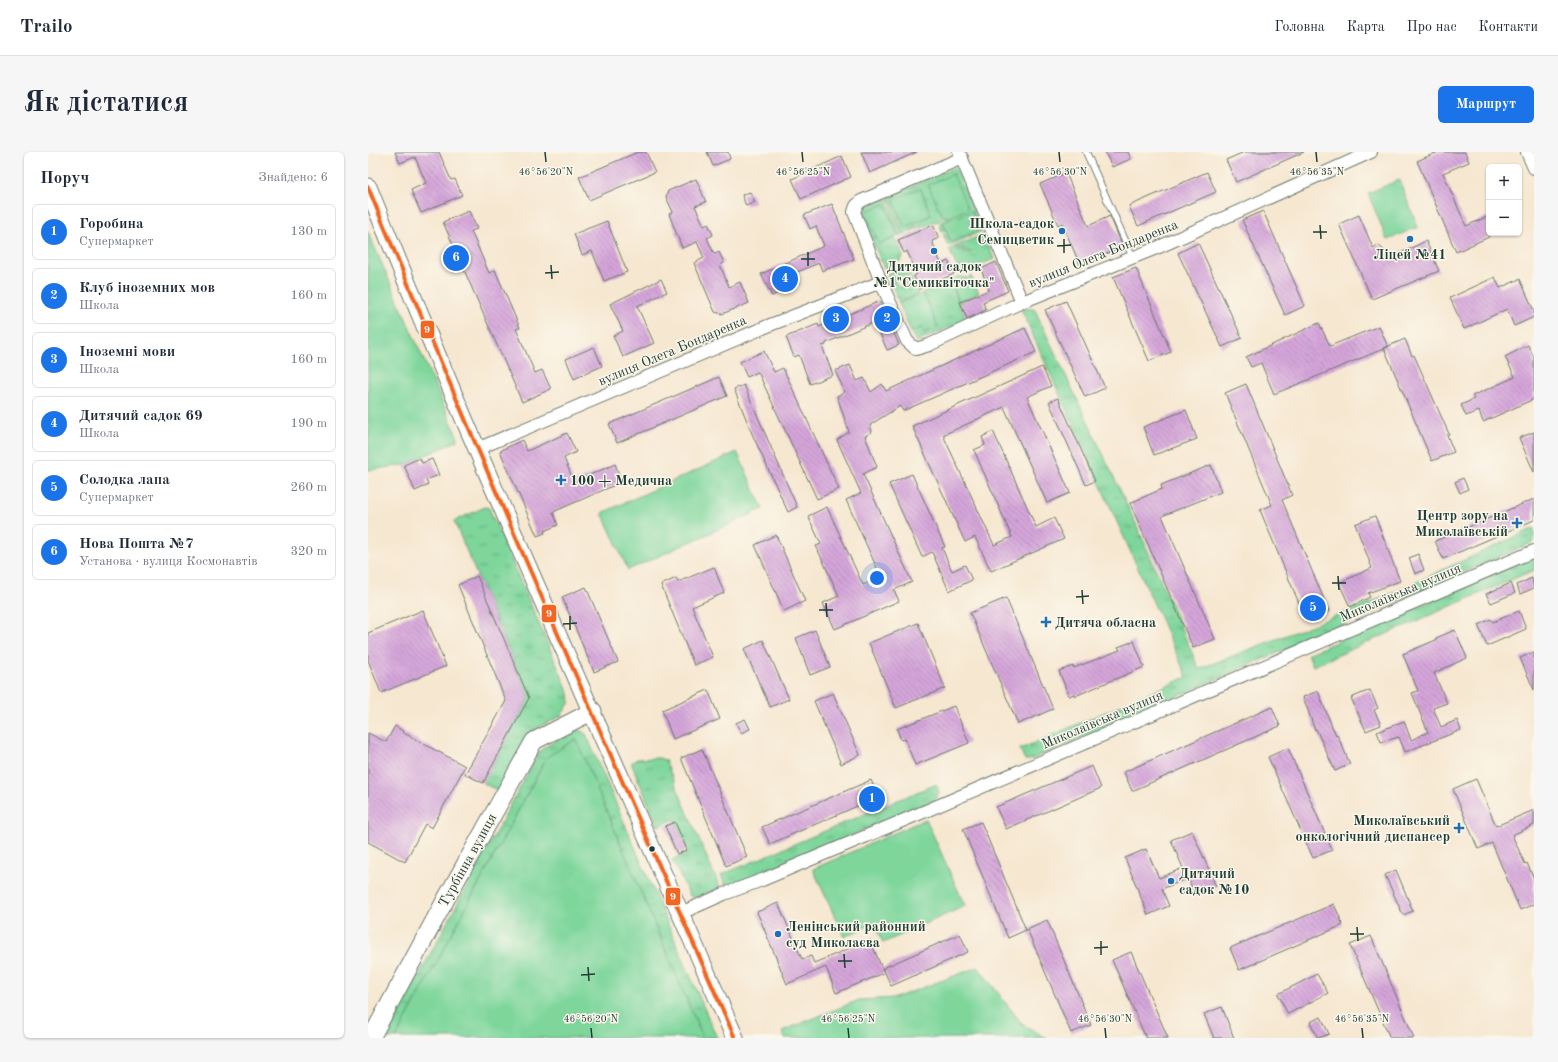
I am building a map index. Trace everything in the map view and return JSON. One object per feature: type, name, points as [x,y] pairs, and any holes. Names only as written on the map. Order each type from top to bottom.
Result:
[{"type":"main road","points":[[368,187],[477,449],[735,1038]]},
{"type":"main road","name":"Турбінна вулиця","points":[[371,1038],[443,904],[534,741],[593,711]]},
{"type":"street","name":"вулиця Олега Бондаренка","points":[[960,155],[862,201],[856,206],[854,212],[881,282],[907,341],[916,349],[929,345],[1022,302],[1133,258],[1371,152]]},
{"type":"street","points":[[1527,152],[1534,168]]},
{"type":"street","points":[[960,155],[1022,302]]},
{"type":"street","name":"вулиця Олега Бондаренка","points":[[477,449],[770,325],[881,282]]},
{"type":"street","name":"Миколаївська вулиця","points":[[681,913],[921,813],[1534,551]]},
{"type":"lane","points":[[1086,152],[1133,258]]},
{"type":"green space","points":[[955,167],[982,231],[948,246],[943,234],[947,232],[946,230],[942,231],[939,224],[946,216],[942,215],[944,216],[938,222],[937,221],[921,228],[918,221],[931,215],[920,188],[905,227],[916,222],[918,228],[904,234],[888,197]]},
{"type":"green space","points":[[953,174],[968,209],[949,217],[942,215],[928,185]]},
{"type":"green space","points":[[1399,180],[1418,227],[1387,240],[1368,193]]},
{"type":"green space","points":[[920,188],[931,215],[905,227],[893,200]]},
{"type":"green space","points":[[886,198],[903,235],[898,236],[885,204],[865,212],[879,244],[895,238],[903,256],[902,260],[884,268],[860,212],[862,208]]},
{"type":"green space","points":[[885,204],[898,236],[879,244],[865,212]]},
{"type":"green space","points":[[972,211],[979,230],[951,242],[943,223]]},
{"type":"green space","points":[[368,232],[458,438],[457,441],[404,465],[368,470]]},
{"type":"green space","points":[[984,234],[994,259],[963,272],[959,272],[949,249],[952,248],[971,253],[970,251],[954,247]]},
{"type":"green space","points":[[904,267],[908,267],[911,275],[905,277],[902,275],[897,276],[895,283],[902,288],[904,287],[906,280],[912,277],[918,294],[899,303],[887,274]]},
{"type":"green space","points":[[960,276],[966,278],[952,285],[966,320],[916,342],[911,332],[922,327],[925,332],[938,327],[924,295],[921,293]]},
{"type":"green space","points":[[971,276],[979,293],[959,302],[953,285]]},
{"type":"green space","points":[[918,295],[924,295],[938,327],[924,333],[922,327],[911,332],[899,303]]},
{"type":"green space","points":[[1034,308],[1137,526],[1199,669],[1382,598],[1534,528],[1534,542],[1030,760],[1025,760],[1020,749],[1187,677],[1021,309]]},
{"type":"green space","points":[[737,452],[763,509],[628,570],[602,513]]},
{"type":"green space","points":[[485,507],[489,508],[569,693],[570,702],[561,716],[532,731],[499,791],[483,783],[529,698],[454,521]]},
{"type":"green space","points":[[1534,557],[1534,570],[1313,666],[1308,654]]},
{"type":"green space","points":[[575,730],[586,734],[717,1038],[703,1038],[576,740],[547,757],[396,1038],[385,1038],[537,756],[543,748]]},
{"type":"green space","points":[[576,739],[703,1038],[396,1038],[547,757]]},
{"type":"green space","points":[[659,758],[665,760],[720,888],[696,897],[690,896],[672,860],[689,852],[675,819],[658,826],[632,765],[632,762],[637,759]]},
{"type":"green space","points":[[936,784],[939,792],[935,800],[729,887],[725,885],[721,875]]},
{"type":"green space","points":[[926,819],[965,906],[883,943],[874,923],[844,937],[813,869]]},
{"type":"green space","points":[[978,967],[1022,1024],[1047,1038],[785,1038],[782,1031],[859,1000],[895,998]]},
{"type":"building","points":[[395,152],[439,152],[451,180],[455,179],[462,195],[421,213],[411,190],[426,183],[415,157],[400,163]]},
{"type":"building","points":[[638,152],[646,152],[655,172],[589,200],[579,177]]},
{"type":"building","points":[[707,152],[728,152],[730,159],[713,166]]},
{"type":"building","points":[[861,152],[917,152],[870,173]]},
{"type":"building","points":[[1105,152],[1128,152],[1131,159],[1112,167]]},
{"type":"building","points":[[1244,152],[1304,152],[1236,182],[1226,160]]},
{"type":"building","points":[[1438,152],[1465,152],[1469,162],[1443,173],[1466,226],[1486,217],[1486,236],[1489,237],[1456,252],[1417,161]]},
{"type":"building","points":[[842,156],[851,177],[801,199],[792,179]]},
{"type":"building","points":[[1207,172],[1216,192],[1138,226],[1129,206]]},
{"type":"building","points":[[1066,173],[1088,226],[1110,216],[1123,247],[1080,265],[1062,223],[1058,225],[1040,184]]},
{"type":"building","points":[[696,179],[706,202],[695,206],[704,226],[708,224],[713,235],[707,238],[714,254],[719,252],[724,263],[720,265],[729,287],[740,282],[749,303],[722,314],[715,312],[694,263],[704,258],[697,242],[682,248],[669,214],[673,212],[666,197],[668,191]]},
{"type":"building","points":[[750,192],[755,202],[746,206],[742,195]]},
{"type":"building","points":[[832,204],[854,259],[822,271],[819,263],[795,273],[800,283],[772,296],[761,274],[824,246],[816,226],[810,229],[804,215]]},
{"type":"building","points":[[469,211],[477,229],[471,231],[489,273],[495,270],[520,328],[516,329],[535,373],[542,370],[551,389],[522,402],[443,222]]},
{"type":"building","points":[[1263,211],[1305,306],[1285,315],[1242,220]]},
{"type":"building","points":[[1359,215],[1373,248],[1378,245],[1392,257],[1426,241],[1439,271],[1372,299],[1339,224]]},
{"type":"building","points":[[607,221],[627,272],[604,281],[592,251],[582,255],[574,234]]},
{"type":"building","points":[[933,225],[939,238],[932,241],[941,264],[948,261],[954,274],[919,289],[914,276],[917,274],[907,251],[904,253],[898,240]]},
{"type":"building","points":[[1198,243],[1242,338],[1222,347],[1178,253]]},
{"type":"building","points":[[996,262],[1008,291],[983,302],[986,310],[967,319],[960,302],[989,290],[981,269]]},
{"type":"building","points":[[1136,268],[1171,352],[1149,361],[1113,277]]},
{"type":"building","points":[[1495,277],[1500,288],[1520,279],[1534,311],[1534,317],[1514,326],[1507,309],[1464,329],[1450,298]]},
{"type":"building","points":[[661,279],[667,292],[637,306],[654,343],[623,357],[613,336],[623,331],[610,304]]},
{"type":"building","points":[[880,301],[899,345],[887,350],[875,322],[826,343],[826,345],[822,346],[833,375],[810,384],[799,355],[794,357],[786,337],[818,324],[819,327]]},
{"type":"building","points":[[1066,301],[1105,388],[1085,397],[1045,310]]},
{"type":"building","points":[[1319,323],[1330,346],[1379,326],[1388,347],[1274,394],[1261,363],[1251,367],[1246,357]]},
{"type":"building","points":[[1025,328],[1036,352],[903,411],[900,406],[870,425],[872,432],[865,436],[877,467],[863,474],[912,582],[894,590],[899,601],[835,629],[823,603],[839,596],[816,546],[821,544],[808,516],[827,507],[863,585],[881,577],[846,500],[861,493],[837,440],[849,432],[837,396],[845,392],[835,371],[850,365],[857,381],[864,378],[871,392],[882,384],[886,391]]},
{"type":"building","points":[[1405,339],[1412,356],[1414,355],[1449,434],[1447,435],[1454,452],[1432,461],[1384,348]]},
{"type":"building","points":[[1528,345],[1534,357],[1534,399],[1483,422],[1479,411],[1466,416],[1461,405],[1474,399],[1472,396],[1515,377],[1505,357]]},
{"type":"building","points":[[594,347],[602,366],[574,379],[566,359]]},
{"type":"building","points":[[764,351],[774,372],[783,368],[839,489],[817,499],[758,372],[747,377],[740,362]]},
{"type":"building","points":[[1042,367],[1051,386],[1027,397],[1070,493],[1047,503],[1004,407],[943,435],[994,545],[1012,537],[974,450],[985,445],[982,437],[993,431],[1036,527],[1054,518],[1064,539],[991,571],[975,537],[965,542],[912,426]]},
{"type":"building","points":[[719,377],[727,396],[617,443],[609,424]]},
{"type":"building","points":[[1246,384],[1292,495],[1282,500],[1329,611],[1306,620],[1260,510],[1272,505],[1225,393]]},
{"type":"building","points":[[744,385],[797,507],[788,512],[753,436],[734,389]]},
{"type":"building","points":[[1058,398],[1095,481],[1086,485],[1049,402]]},
{"type":"building","points":[[1186,410],[1197,439],[1154,455],[1143,427]]},
{"type":"building","points":[[1534,432],[1534,472],[1519,438]]},
{"type":"building","points":[[567,433],[576,452],[564,458],[574,482],[615,464],[622,482],[553,512],[558,525],[537,536],[500,451],[522,440],[527,451]]},
{"type":"building","points":[[420,458],[422,463],[432,459],[439,475],[426,480],[428,485],[415,491],[404,465]]},
{"type":"building","points":[[1211,465],[1221,492],[1162,516],[1215,639],[1193,648],[1130,503],[1162,489],[1161,485]]},
{"type":"building","points":[[912,474],[945,547],[942,548],[952,571],[965,565],[972,580],[949,591],[932,552],[922,557],[889,484]]},
{"type":"building","points":[[1463,478],[1468,489],[1460,493],[1455,482]]},
{"type":"building","points":[[1534,499],[1534,520],[1443,559],[1435,541]]},
{"type":"building","points":[[1375,516],[1400,581],[1368,593],[1370,597],[1350,607],[1339,583],[1372,568],[1355,524]]},
{"type":"building","points":[[776,535],[805,601],[784,611],[755,545]]},
{"type":"building","points":[[1418,554],[1424,570],[1415,574],[1409,558]]},
{"type":"building","points":[[714,567],[724,593],[692,607],[713,657],[694,665],[661,585],[676,578],[678,582]]},
{"type":"building","points":[[477,576],[529,698],[483,783],[465,774],[506,701],[458,585]]},
{"type":"building","points":[[1532,578],[1534,588],[1520,594],[1517,585]]},
{"type":"building","points":[[1511,583],[1515,593],[1491,603],[1486,594]]},
{"type":"building","points":[[586,587],[618,662],[594,672],[562,597]]},
{"type":"building","points":[[1006,598],[1053,709],[1018,724],[970,613]]},
{"type":"building","points":[[423,610],[446,666],[381,693],[368,660],[368,633]]},
{"type":"building","points":[[1519,611],[1526,629],[1487,646],[1478,625],[1491,619],[1493,622]]},
{"type":"building","points":[[918,623],[945,688],[896,708],[869,643]]},
{"type":"building","points":[[815,630],[830,667],[810,675],[796,638]]},
{"type":"building","points":[[1455,630],[1467,658],[1434,673],[1447,703],[1433,708],[1441,727],[1457,720],[1461,730],[1405,752],[1399,737],[1381,742],[1377,732],[1404,721],[1411,740],[1428,732],[1412,693],[1418,691],[1403,654]]},
{"type":"building","points":[[763,640],[789,699],[770,707],[744,649]]},
{"type":"building","name":"Дитяча обласна","points":[[1134,641],[1144,667],[1075,696],[1074,694],[1069,696],[1059,671],[1073,666],[1074,668],[1120,650],[1118,647]]},
{"type":"building","points":[[1534,652],[1534,690],[1520,658]]},
{"type":"building","points":[[708,690],[720,719],[673,739],[662,710]]},
{"type":"building","points":[[1370,690],[1378,708],[1374,710],[1381,725],[1366,731],[1351,698]]},
{"type":"building","points":[[1318,691],[1331,724],[1350,764],[1335,771],[1316,729],[1315,730],[1303,697]]},
{"type":"building","points":[[833,693],[860,755],[841,764],[814,701]]},
{"type":"building","points":[[954,706],[969,743],[915,765],[905,739],[901,740],[897,729]]},
{"type":"building","points":[[1272,707],[1280,726],[1132,791],[1124,772]]},
{"type":"building","points":[[745,719],[750,729],[741,733],[736,723]]},
{"type":"building","points":[[395,726],[403,731],[402,732],[465,766],[432,828],[425,824],[405,862],[368,842],[368,733],[386,742]]},
{"type":"building","points":[[1288,748],[1332,850],[1313,858],[1268,757]]},
{"type":"building","points":[[702,749],[747,857],[726,866],[681,758]]},
{"type":"building","points":[[1092,766],[1101,788],[1006,829],[996,807]]},
{"type":"building","points":[[1476,779],[1496,826],[1534,810],[1534,825],[1512,835],[1525,864],[1527,863],[1534,879],[1534,904],[1520,910],[1492,843],[1478,849],[1453,789]]},
{"type":"building","points":[[871,780],[878,797],[770,844],[762,827]]},
{"type":"building","points":[[675,822],[687,850],[677,854],[665,826]]},
{"type":"building","points":[[981,822],[1026,930],[1008,938],[963,829]]},
{"type":"building","points":[[1192,831],[1216,886],[1195,895],[1188,878],[1162,889],[1169,906],[1148,915],[1125,858],[1146,849],[1159,878],[1183,868],[1171,840]]},
{"type":"building","points":[[1396,870],[1413,911],[1403,915],[1385,875]]},
{"type":"building","points":[[778,903],[802,959],[811,956],[814,963],[870,940],[884,973],[836,993],[826,967],[787,984],[757,912]]},
{"type":"building","points":[[1334,904],[1343,925],[1239,970],[1230,948]]},
{"type":"building","points":[[1047,920],[1091,1025],[1071,1033],[1027,929]]},
{"type":"building","points":[[960,934],[968,952],[891,986],[883,968]]},
{"type":"building","points":[[1371,936],[1414,1038],[1390,1038],[1350,945]]},
{"type":"building","points":[[1131,952],[1168,1038],[1146,1038],[1112,960]]},
{"type":"building","points":[[1317,974],[1328,993],[1288,1014],[1278,994]]},
{"type":"building","points":[[1222,1007],[1234,1038],[1214,1038],[1204,1014]]},
{"type":"building","points":[[1321,1017],[1329,1034],[1318,1038],[1310,1022]]},
{"type":"transit line","name":"9","points":[[368,187],[457,401],[735,1038]]},
{"type":"place","name":"Школа-садок Семицветик","points":[[1062,231]]},
{"type":"place","name":"Ліцей №41","points":[[1410,239]]},
{"type":"place","name":"Дитячий садок №1\"Семиквіточка\"","points":[[934,251]]},
{"type":"place","name":"Нова Пошта №7","points":[[456,258]]},
{"type":"place","name":"Дитячий садок 69","points":[[785,279]]},
{"type":"place","name":"Іноземні мови","points":[[836,319]]},
{"type":"place","name":"Клуб іноземних мов","points":[[887,319]]},
{"type":"place","name":"100 + Медична","points":[[561,480]]},
{"type":"place","name":"Центр зору на Миколаївській","points":[[1517,523]]},
{"type":"place","name":"Солодка лапа","points":[[1313,608]]},
{"type":"place","name":"Дитяча обласна","points":[[1046,622]]},
{"type":"place","name":"Горобина","points":[[872,799]]},
{"type":"place","name":"Миколаївський онкологічний диспансер","points":[[1459,828]]},
{"type":"place","name":"Дитячий садок №10","points":[[1171,881]]},
{"type":"place","name":"Ленінський районний суд Миколаєва","points":[[778,934]]}]
